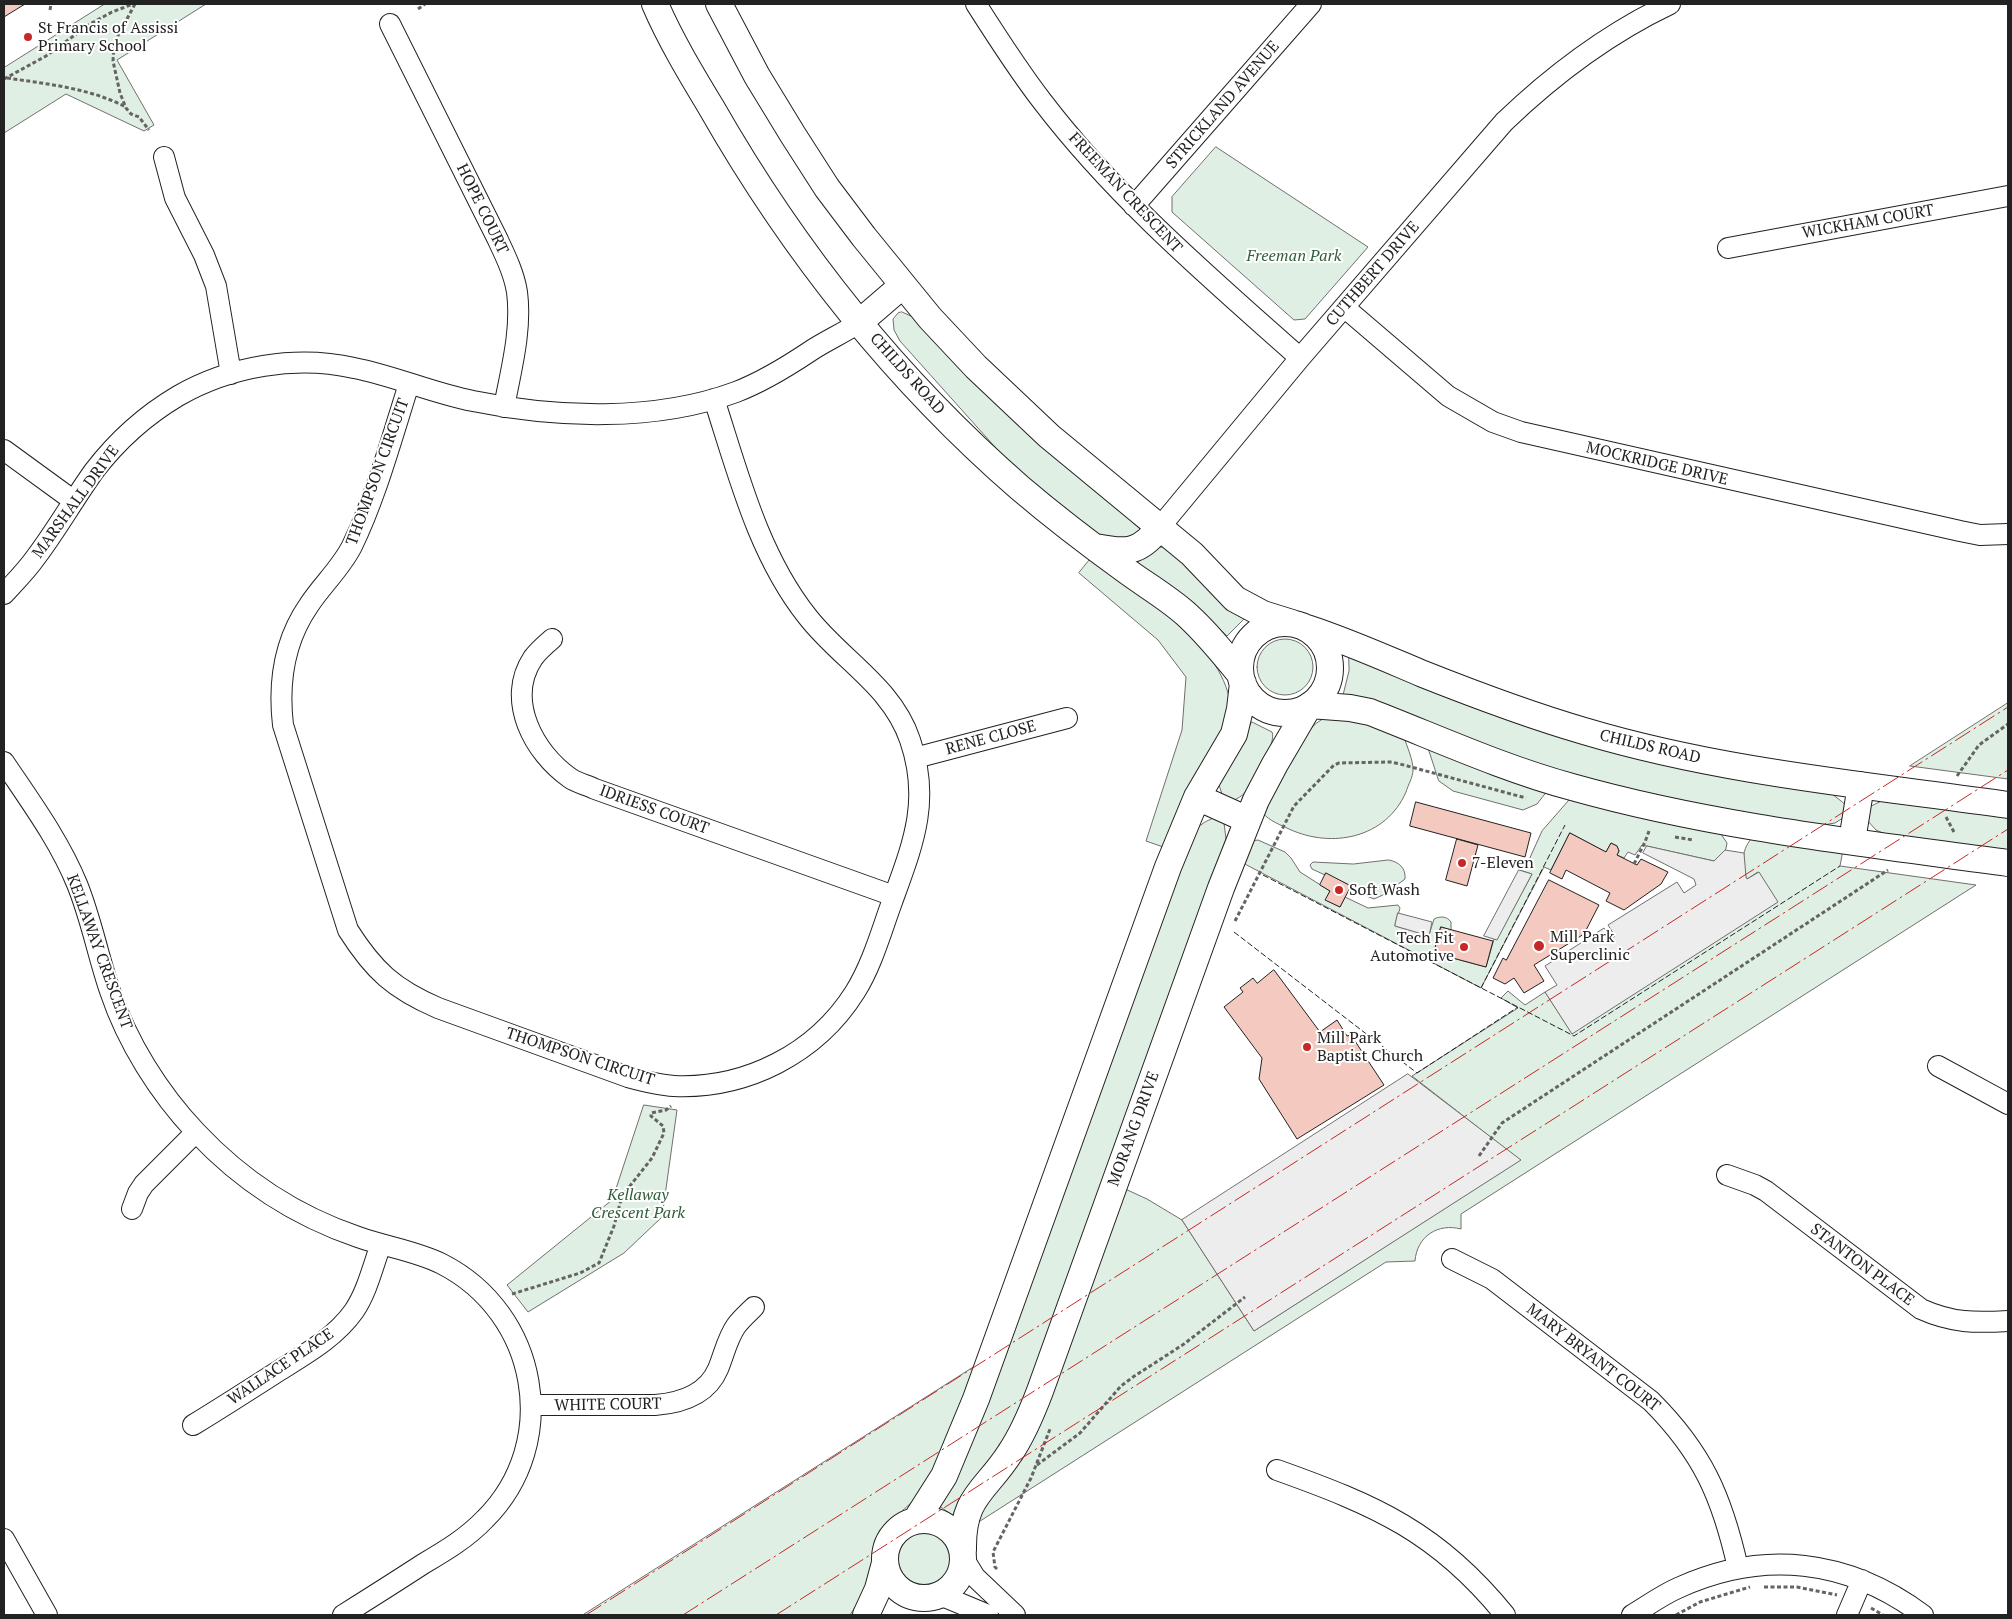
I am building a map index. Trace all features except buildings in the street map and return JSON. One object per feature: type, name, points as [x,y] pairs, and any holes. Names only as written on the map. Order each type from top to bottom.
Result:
[{"type":"main road","name":"CHILDS ROAD","points":[[655,4],[734,148],[774,211],[814,266],[907,377],[968,440],[1021,488],[1095,548],[1172,602],[1188,616],[1214,642],[1241,679]]},
{"type":"main road","name":"CHILDS ROAD","points":[[719,4],[757,76],[827,188],[930,318],[976,367],[1049,436],[1192,554],[1235,599],[1263,614],[1341,639],[1431,677],[1523,712],[1584,732],[1695,759],[1756,770],[2008,805]]},
{"type":"main road","points":[[855,316],[898,280]]},
{"type":"main road","name":"CUTHBERT DRIVE","points":[[1095,548],[1116,551],[1133,549],[1143,545],[1160,527]]},
{"type":"main road","points":[[916,1520],[944,1476],[976,1399],[1168,867],[1197,797],[1234,734],[1240,710],[1240,660],[1245,647],[1253,636],[1265,627],[1278,623],[1300,626],[1319,638],[1327,651],[1330,666],[1328,681],[1321,695],[1309,706],[1297,711],[1283,713],[1270,710],[1258,704],[1249,695],[1241,679]]},
{"type":"main road","points":[[1309,706],[1350,708],[1370,712],[1501,765],[1623,801],[1717,821],[2008,863]]},
{"type":"main road","name":"MORANG DRIVE","points":[[963,1554],[964,1525],[972,1501],[1010,1453],[1022,1434],[1040,1391],[1187,980],[1248,820],[1275,764],[1309,706]]},
{"type":"main road","points":[[1852,841],[1861,785]]},
{"type":"main road","points":[[1197,797],[1248,820]]},
{"type":"main road","points":[[916,1615],[937,1596],[950,1589],[957,1580],[962,1570],[963,1554],[958,1538],[945,1526],[928,1520],[916,1520],[901,1528],[889,1541],[885,1552],[888,1574],[894,1584],[912,1596],[923,1598],[937,1596]]},
{"type":"main road","points":[[866,1615],[876,1594],[885,1563]]},
{"type":"street","name":"STRICKLAND AVENUE","points":[[1134,206],[1311,4]]},
{"type":"street","name":"CUTHBERT DRIVE","points":[[1160,527],[1300,358],[1504,122],[1538,90],[1590,51],[1628,26],[1670,4]]},
{"type":"street","name":"FREEMAN CRESCENT","points":[[983,6],[1011,59],[1042,102],[1099,169],[1196,266],[1300,358]]},
{"type":"street","name":"HOPE COURT","points":[[390,24],[497,238],[508,261],[514,281],[518,309],[517,328],[504,407]]},
{"type":"street","points":[[164,157],[176,198],[204,255],[216,286],[230,374]]},
{"type":"street","name":"WICKHAM COURT","points":[[1728,248],[2008,196]]},
{"type":"street","name":"MOCKRIDGE DRIVE","points":[[1344,307],[1448,396],[1493,422],[1521,432],[1960,532],[1980,535],[2008,534]]},
{"type":"street","name":"MARSHALL DRIVE","points":[[4,594],[36,557],[94,470],[112,449],[134,428],[180,395],[230,374],[284,363],[332,364],[356,368],[452,397],[504,407],[561,413],[640,412],[714,399],[736,392],[775,374],[841,335],[855,316]]},
{"type":"street","name":"THOMPSON CIRCUIT","points":[[409,384],[360,528],[341,564],[309,604],[298,622],[283,667],[281,688],[283,725],[340,909],[348,930],[361,951],[377,970],[414,998],[612,1071],[651,1083],[674,1086],[736,1080],[764,1070],[789,1058],[813,1040],[843,1009],[863,978],[912,846],[918,816],[920,782],[915,758],[906,731],[892,704],[880,689],[843,656],[807,616],[776,569],[753,517],[714,399]]},
{"type":"street","points":[[4,450],[74,501]]},
{"type":"street","name":"IDRIESS COURT","points":[[552,639],[538,651],[528,667],[522,692],[523,705],[532,738],[542,753],[556,768],[572,779],[595,789],[894,896]]},
{"type":"street","name":"RENE CLOSE","points":[[915,758],[1067,718]]},
{"type":"street","name":"KELLAWAY CRESCENT","points":[[4,762],[44,823],[76,882],[110,992],[135,1046],[165,1093],[196,1132],[223,1159],[276,1199],[305,1216],[358,1237],[419,1254],[442,1264],[465,1278],[495,1305],[506,1321],[524,1356],[531,1406],[527,1446],[513,1482],[500,1503],[470,1534],[343,1615]]},
{"type":"street","points":[[1938,1066],[2008,1104]]},
{"type":"street","points":[[132,1209],[138,1193],[144,1184],[196,1132]]},
{"type":"street","name":"STANTON PLACE","points":[[1727,1175],[1766,1191],[1921,1309],[1955,1321],[1973,1323],[2008,1321]]},
{"type":"street","name":"WALLACE PLACE","points":[[193,1426],[308,1352],[344,1323],[363,1294],[381,1244]]},
{"type":"street","name":"MARY BRYANT COURT","points":[[1452,1259],[1492,1279],[1651,1401],[1668,1418],[1701,1463],[1712,1485],[1728,1526],[1738,1568]]},
{"type":"street","name":"WHITE COURT","points":[[531,1406],[655,1406],[685,1400],[699,1393],[710,1383],[718,1371],[735,1328],[754,1306]]},
{"type":"street","points":[[1277,1470],[1342,1494],[1399,1521],[1447,1554],[1472,1578],[1505,1615]]},
{"type":"street","points":[[4,1539],[47,1615]]},
{"type":"street","points":[[963,1554],[975,1577],[1015,1615]]},
{"type":"street","points":[[1632,1615],[1676,1589],[1708,1576],[1738,1568],[1772,1564],[1820,1567],[1862,1580],[1886,1591],[1922,1615]]},
{"type":"street","points":[[1850,1608],[1862,1580]]},
{"type":"street","points":[[937,1596],[988,1615]]},
{"type":"path","points":[[50,10],[51,4]]},
{"type":"path","points":[[5,78],[46,56],[90,24],[112,12],[134,4]]},
{"type":"path","points":[[134,4],[114,43],[112,52],[115,77],[126,108],[131,114],[139,117],[149,130]]},
{"type":"path","points":[[418,9],[425,4]]},
{"type":"path","points":[[5,78],[87,92],[112,100],[126,108]]},
{"type":"path","points":[[1233,924],[1294,806],[1301,797],[1339,762],[1400,764],[1534,800]]},
{"type":"path","points":[[1641,829],[1659,833]]},
{"type":"path","points":[[1634,864],[1649,831]]},
{"type":"path","points":[[1666,835],[1701,841]]},
{"type":"path","points":[[1882,868],[1898,870]]},
{"type":"path","points":[[1479,1156],[1502,1122],[1888,869]]},
{"type":"path","points":[[512,1294],[580,1273],[599,1263],[614,1226],[622,1196],[652,1158],[664,1133],[663,1126],[650,1113],[666,1110],[670,1106]]},
{"type":"path","points":[[1036,1465],[1080,1433],[1121,1386],[1184,1344],[1245,1296]]},
{"type":"path","points":[[989,1591],[1001,1573],[995,1567],[993,1552],[1015,1512],[1052,1424]]},
{"type":"path","points":[[1676,1615],[1700,1602],[1751,1587],[1797,1587],[1836,1594],[1850,1608],[1870,1607],[1883,1615]]},
{"type":"green space","points":[[105,4],[206,4],[117,60],[154,125],[144,131],[66,94],[4,133],[4,68]]},
{"type":"green space","name":"Freeman Park","points":[[1216,147],[1368,247],[1305,319],[1294,320],[1172,212],[1172,197]]},
{"type":"green space","points":[[902,312],[915,318],[1140,529],[1139,538],[1102,539],[1012,466],[900,341],[894,330],[893,319],[898,313]]},
{"type":"green space","points":[[1166,547],[1244,619],[1227,636],[1206,615],[1127,557]]},
{"type":"green space","points":[[1092,557],[1156,603],[1178,622],[1198,642],[1214,664],[1226,686],[1231,710],[1166,848],[1146,841],[1182,730],[1186,677],[1158,640],[1079,573]]},
{"type":"green space","points":[[1285,639],[1296,641],[1305,647],[1311,656],[1313,667],[1311,678],[1305,687],[1296,693],[1285,695],[1274,693],[1265,687],[1259,678],[1257,667],[1259,656],[1265,647],[1274,641]]},
{"type":"green space","points":[[1349,656],[1831,793],[1846,805],[1843,818],[1835,823],[1817,826],[1600,786],[1343,695],[1349,671]]},
{"type":"green space","points":[[2008,703],[2008,779],[1910,766]]},
{"type":"green space","points":[[1345,717],[1404,737],[1413,766],[1413,773],[1406,792],[1397,808],[1372,829],[1340,838],[1306,835],[1268,818],[1263,813],[1288,762],[1304,737],[1321,720]]},
{"type":"green space","points":[[1252,722],[1272,732],[1273,737],[1264,763],[1250,788],[1243,795],[1232,801],[1223,797],[1219,785]]},
{"type":"green space","points":[[1428,747],[1548,790],[1537,804],[1523,810],[1453,791],[1439,781]]},
{"type":"green space","points":[[1572,797],[1721,834],[1727,843],[1725,853],[1714,861],[1642,845],[1635,855],[1628,852],[1624,858],[1617,855],[1619,851],[1617,846],[1611,843],[1606,852],[1570,833],[1551,870],[1544,867],[1481,988],[1241,862],[1252,841],[1258,840],[1285,852],[1300,872],[1330,891],[1326,900],[1340,907],[1345,897],[1368,908],[1398,905],[1400,908],[1395,926],[1429,935],[1434,919],[1445,918],[1451,922],[1451,930],[1441,927],[1434,953],[1486,967],[1494,939],[1497,939],[1532,874],[1519,870],[1518,867],[1528,862],[1542,831]]},
{"type":"green space","points":[[1882,801],[2008,815],[2008,853],[1887,835],[1876,830],[1867,820],[1870,807]]},
{"type":"green space","points":[[1214,818],[1224,823],[1226,839],[1022,1411],[954,1516],[939,1506],[1156,928],[1198,827]]},
{"type":"green space","points":[[1753,837],[1843,850],[1840,866],[1976,885],[1461,1214],[1461,1229],[1444,1228],[1430,1233],[1420,1245],[1415,1261],[1386,1262],[977,1523],[1123,1188],[1147,1199],[1182,1220],[1254,1331],[1520,1160],[1412,1076],[1518,1008],[1501,998],[1508,991],[1525,1005],[1545,992],[1572,1033],[1758,872],[1747,879],[1743,868],[1744,851]]},
{"type":"green space","points":[[1389,860],[1401,866],[1405,879],[1385,894],[1374,899],[1350,889],[1351,886],[1312,869],[1310,865],[1313,862],[1353,864]]},
{"type":"green space","name":"Kellaway Crescent Park","points":[[644,1105],[677,1110],[662,1217],[624,1253],[528,1312],[507,1285],[612,1200]]},
{"type":"green space","points":[[980,1363],[962,1411],[927,1481],[912,1502],[881,1530],[874,1549],[871,1573],[850,1615],[583,1615]]},
{"type":"green space","points":[[920,1531],[930,1531],[944,1539],[950,1548],[952,1558],[950,1568],[944,1577],[930,1585],[920,1585],[910,1580],[903,1573],[898,1563],[898,1553],[903,1543],[910,1536]]},
{"type":"shaded area","points":[[1647,846],[1714,861],[1725,850],[1744,853],[1747,879],[1759,872],[1778,902],[1572,1034],[1545,992],[1557,985],[1545,966],[1604,928],[1611,939],[1615,936],[1608,925],[1677,882],[1684,893],[1696,885],[1694,879],[1643,853]]},
{"type":"shaded area","points":[[1519,870],[1532,874],[1497,940],[1484,936]]},
{"type":"shaded area","points":[[1398,913],[1432,922],[1429,936],[1395,926]]},
{"type":"shaded area","points":[[1408,1074],[1521,1160],[1254,1331],[1182,1220]]},
{"type":"fence","points":[[1481,988],[1565,825]]},
{"type":"fence","points":[[1263,875],[1574,1036],[1840,866]]},
{"type":"fence","points":[[1234,932],[1417,1073],[1518,1007]]},
{"type":"power","points":[[586,1615],[2008,707]]},
{"type":"power","points":[[683,1615],[2008,770]]},
{"type":"power","points":[[776,1615],[2008,829]]},
{"type":"place","name":"St Francis of Assissi Primary School","points":[[28,37]]},
{"type":"place","name":"7-Eleven","points":[[1462,863]]},
{"type":"place","name":"Soft Wash","points":[[1339,890]]},
{"type":"place","name":"Mill Park Superclinic","points":[[1539,946]]},
{"type":"place","name":"Tech Fit Automotive","points":[[1464,947]]},
{"type":"place","name":"Mill Park Baptist Church","points":[[1307,1047]]}]
